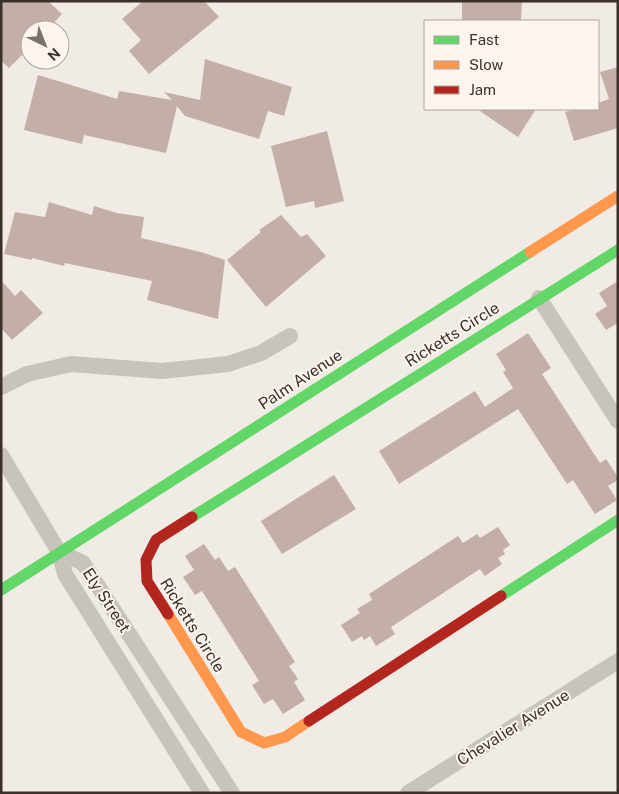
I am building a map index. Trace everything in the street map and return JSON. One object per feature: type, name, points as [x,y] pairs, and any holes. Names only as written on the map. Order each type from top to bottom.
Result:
[{"type":"street","name":"Palm Avenue","points":[[1,590],[618,196]]},
{"type":"street","name":"Ricketts Circle","points":[[618,250],[156,540],[146,560],[147,581],[241,732],[264,743],[285,736],[618,520]]},
{"type":"street","points":[[539,298],[618,421]]},
{"type":"street","points":[[1,387],[27,374],[71,364],[162,371],[228,364],[261,353],[290,336]]},
{"type":"street","points":[[1,455],[59,552]]},
{"type":"street","name":"Ely Street","points":[[59,552],[83,563],[232,793]]},
{"type":"street","name":"Ely Street","points":[[59,552],[65,574],[202,793]]},
{"type":"street","points":[[99,628],[118,616]]},
{"type":"street","name":"Chevalier Avenue","points":[[408,793],[618,661]]},
{"type":"street","points":[[157,721],[177,708]]},
{"type":"building","points":[[1,1],[48,1],[62,14],[56,20],[20,20],[20,57],[9,68],[1,61]]},
{"type":"building","points":[[143,1],[204,1],[219,17],[149,74],[129,51],[141,40],[122,19]]},
{"type":"building","points":[[462,1],[522,1],[521,20],[462,20]]},
{"type":"building","points":[[205,59],[292,87],[284,116],[268,111],[259,139],[185,116],[177,106],[166,153],[84,135],[82,144],[24,130],[38,75],[117,99],[119,91],[172,100],[164,92],[200,100]]},
{"type":"building","points":[[618,67],[618,128],[574,141],[565,112],[573,110],[599,110],[599,103],[609,99],[600,72]]},
{"type":"building","points":[[478,110],[535,110],[518,137]]},
{"type":"building","points":[[327,131],[344,201],[315,208],[314,201],[286,207],[271,146]]},
{"type":"building","points":[[49,202],[92,215],[94,206],[117,213],[144,217],[141,238],[201,252],[225,260],[218,319],[147,300],[152,281],[65,263],[64,266],[32,258],[32,260],[4,254],[15,212],[45,217]]},
{"type":"building","points":[[281,215],[301,237],[307,234],[326,256],[266,307],[227,260],[261,232],[259,230]]},
{"type":"building","points":[[1,280],[15,296],[21,290],[43,313],[12,340],[1,328]]},
{"type":"building","points":[[618,281],[618,323],[606,330],[595,314],[607,306],[599,293]]},
{"type":"building","points":[[528,333],[551,368],[542,374],[600,463],[606,459],[618,477],[618,480],[608,486],[617,500],[595,514],[573,480],[567,484],[518,409],[399,484],[379,451],[475,391],[485,407],[513,388],[503,372],[506,370],[496,354]]},
{"type":"building","points":[[334,475],[356,509],[282,554],[261,521]]},
{"type":"building","points":[[498,527],[510,545],[503,550],[505,554],[498,558],[502,564],[485,576],[480,569],[391,627],[395,634],[376,646],[370,636],[364,640],[362,636],[352,642],[341,625],[360,613],[357,609],[372,600],[369,594],[458,536],[463,543],[477,534],[480,538]]},
{"type":"building","points":[[204,544],[215,560],[219,557],[228,571],[235,567],[295,662],[289,666],[298,679],[294,682],[305,700],[283,714],[273,699],[264,704],[252,685],[259,681],[202,591],[195,595],[183,577],[194,570],[185,556]]},
{"type":"traffic: fast","points":[[192,517],[618,250]]},
{"type":"traffic: fast","points":[[1,590],[530,252]]},
{"type":"traffic: fast","points":[[501,596],[618,520]]},
{"type":"traffic: slow","points":[[530,252],[618,196]]},
{"type":"traffic: slow","points":[[168,614],[241,732],[264,743],[285,737],[309,721]]},
{"type":"traffic: jam","points":[[168,614],[147,581],[146,560],[156,540],[192,517]]},
{"type":"traffic: jam","points":[[309,721],[501,596]]}]
